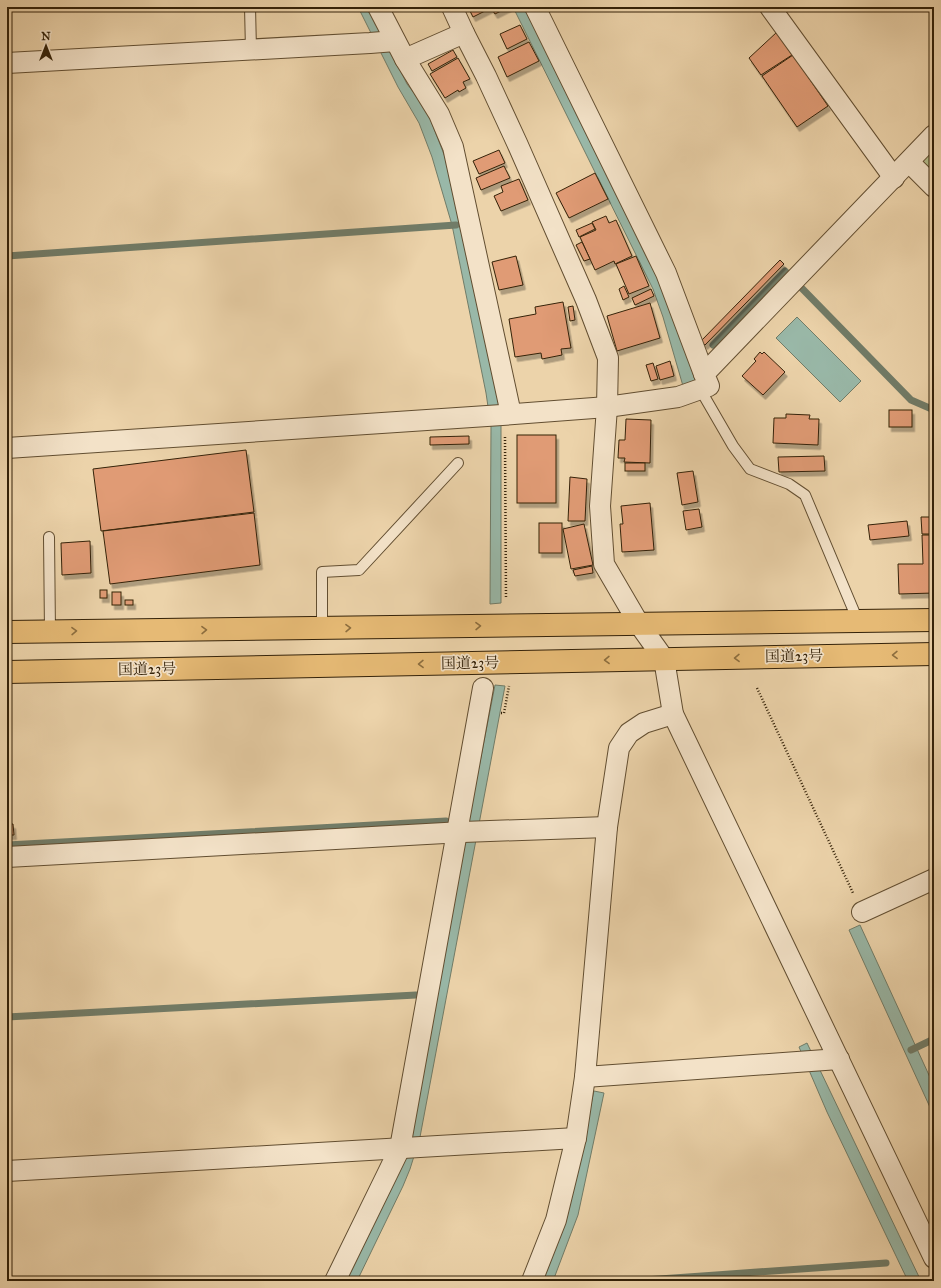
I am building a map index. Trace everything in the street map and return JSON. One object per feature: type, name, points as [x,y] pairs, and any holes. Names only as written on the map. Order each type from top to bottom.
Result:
[{"type":"highway","points":[[7,632],[934,620]]},
{"type":"highway","name":"国道23号","points":[[7,672],[934,654]]},
{"type":"street","points":[[378,7],[393,41],[439,114],[454,147],[501,415]]},
{"type":"street","points":[[452,7],[514,136],[586,300],[608,358],[608,406],[600,506],[604,564],[639,624],[664,659],[673,714],[933,1252]]},
{"type":"street","points":[[534,7],[666,273],[702,382]]},
{"type":"street","points":[[770,7],[894,178]]},
{"type":"street","points":[[405,59],[464,33]]},
{"type":"street","points":[[7,62],[370,44],[393,41]]},
{"type":"street","points":[[7,448],[501,415],[608,406],[678,396],[702,382],[794,281],[934,135]]},
{"type":"street","points":[[909,162],[934,187]]},
{"type":"street","points":[[335,1281],[408,1147],[467,832],[483,688]]},
{"type":"street","points":[[532,1281],[556,1220],[576,1138],[585,1077],[607,827],[618,748],[629,733],[644,723],[673,714]]},
{"type":"street","points":[[7,858],[467,832],[607,827]]},
{"type":"street","points":[[862,912],[934,879]]},
{"type":"street","points":[[585,1077],[839,1059]]},
{"type":"street","points":[[7,1171],[576,1138]]},
{"type":"lane","points":[[250,7],[251,50]]},
{"type":"lane","points":[[702,382],[733,446],[750,469],[789,484],[804,495],[858,621]]},
{"type":"lane","points":[[322,628],[322,572],[359,570],[458,463]]},
{"type":"lane","points":[[48,537],[50,632]]},
{"type":"path","points":[[501,415],[506,599]]},
{"type":"path","points":[[501,713],[504,713],[510,685]]},
{"type":"path","points":[[757,688],[862,912]]},
{"type":"green space","points":[[934,143],[934,174],[919,159]]},
{"type":"shaded area","points":[[358,7],[369,7],[407,84],[429,116],[445,157],[499,402],[501,425],[501,603],[490,604],[491,427],[486,393],[452,225],[432,157],[419,123],[398,87]]},
{"type":"shaded area","points":[[513,7],[526,7],[667,289],[695,380],[683,386],[663,317],[653,289]]},
{"type":"shaded area","points":[[797,317],[861,381],[840,402],[776,338]]},
{"type":"shaded area","points":[[495,685],[505,686],[420,1137],[403,1186],[357,1281],[345,1281],[401,1167]]},
{"type":"shaded area","points":[[860,925],[934,1086],[934,1116],[849,930]]},
{"type":"shaded area","points":[[807,1043],[921,1281],[908,1281],[827,1112],[799,1047]]},
{"type":"shaded area","points":[[594,1091],[604,1093],[578,1215],[553,1281],[542,1281],[564,1224]]},
{"type":"building","points":[[468,7],[509,7],[495,14],[491,8],[473,17]]},
{"type":"building","points":[[520,25],[527,39],[507,49],[500,34]]},
{"type":"building","points":[[777,32],[792,55],[761,75],[749,58]]},
{"type":"building","points":[[529,42],[539,61],[507,77],[498,57]]},
{"type":"building","points":[[453,50],[457,57],[432,71],[428,64]]},
{"type":"building","points":[[793,55],[828,106],[797,127],[762,76]]},
{"type":"building","points":[[458,58],[470,79],[463,82],[466,88],[459,92],[458,90],[445,98],[430,74]]},
{"type":"building","points":[[499,150],[505,163],[479,174],[473,161]]},
{"type":"building","points":[[504,166],[510,178],[481,190],[476,178]]},
{"type":"building","points":[[595,173],[608,199],[569,218],[556,193]]},
{"type":"building","points":[[519,179],[528,200],[501,211],[494,196],[503,192],[501,186]]},
{"type":"building","points":[[606,216],[609,223],[616,220],[632,256],[615,264],[614,261],[595,270],[580,237],[596,230],[592,222]]},
{"type":"building","points":[[592,223],[595,229],[579,237],[576,230]]},
{"type":"building","points":[[582,242],[590,259],[584,261],[576,245]]},
{"type":"building","points":[[516,256],[523,285],[499,290],[492,262]]},
{"type":"building","points":[[636,256],[649,286],[629,294],[616,264]]},
{"type":"building","points":[[780,260],[784,264],[705,345],[701,341]]},
{"type":"building","points":[[624,286],[629,297],[623,300],[619,289]]},
{"type":"building","points":[[651,289],[654,296],[635,305],[632,298]]},
{"type":"building","points":[[563,302],[571,348],[561,349],[562,355],[542,359],[541,353],[515,357],[509,319],[536,314],[535,307]]},
{"type":"building","points":[[650,303],[660,338],[617,351],[607,316]]},
{"type":"building","points":[[573,306],[575,320],[570,321],[568,307]]},
{"type":"building","points":[[760,352],[762,354],[764,352],[785,372],[763,395],[742,376],[756,361],[754,359]]},
{"type":"building","points":[[670,361],[674,376],[660,380],[656,366]]},
{"type":"building","points":[[653,363],[658,379],[651,381],[646,365]]},
{"type":"building","points":[[889,410],[912,410],[912,427],[889,427]]},
{"type":"building","points":[[786,414],[810,415],[809,419],[819,419],[818,445],[773,443],[774,418],[786,418]]},
{"type":"building","points":[[626,419],[651,420],[650,463],[624,462],[625,458],[618,458],[619,440],[625,440]]},
{"type":"building","points":[[517,435],[556,435],[556,503],[517,503]]},
{"type":"building","points":[[469,436],[469,444],[430,445],[430,437]]},
{"type":"building","points":[[246,450],[254,512],[101,531],[93,469]]},
{"type":"building","points":[[824,456],[825,471],[779,472],[778,457]]},
{"type":"building","points":[[625,463],[645,463],[645,471],[625,471]]},
{"type":"building","points":[[693,471],[698,502],[682,505],[677,473]]},
{"type":"building","points":[[570,477],[587,479],[585,521],[568,521]]},
{"type":"building","points":[[650,503],[654,550],[622,552],[620,524],[623,524],[621,506]]},
{"type":"building","points":[[699,509],[702,527],[686,530],[683,511]]},
{"type":"building","points":[[254,513],[260,565],[110,584],[103,531]]},
{"type":"building","points":[[921,517],[934,517],[934,534],[922,534]]},
{"type":"building","points":[[907,521],[909,536],[870,540],[868,525]]},
{"type":"building","points":[[539,523],[562,523],[562,553],[539,553]]},
{"type":"building","points":[[584,524],[593,565],[571,569],[563,529]]},
{"type":"building","points":[[922,535],[934,535],[934,593],[899,594],[898,564],[923,564]]},
{"type":"building","points":[[90,541],[91,573],[62,575],[61,543]]},
{"type":"building","points":[[592,566],[593,573],[575,576],[573,570]]},
{"type":"building","points":[[100,590],[107,590],[107,598],[100,598]]},
{"type":"building","points":[[112,592],[121,592],[121,605],[112,605]]},
{"type":"building","points":[[125,600],[133,600],[133,605],[125,605]]},
{"type":"building","points":[[7,824],[13,824],[14,835],[7,835]]},
{"type":"waterway","points":[[7,256],[456,225]]},
{"type":"waterway","points":[[713,345],[785,271],[911,400],[934,410]]},
{"type":"waterway","points":[[7,845],[446,821]]},
{"type":"waterway","points":[[7,1017],[416,995]]},
{"type":"waterway","points":[[911,1050],[934,1039]]},
{"type":"waterway","points":[[631,1281],[886,1263]]}]
